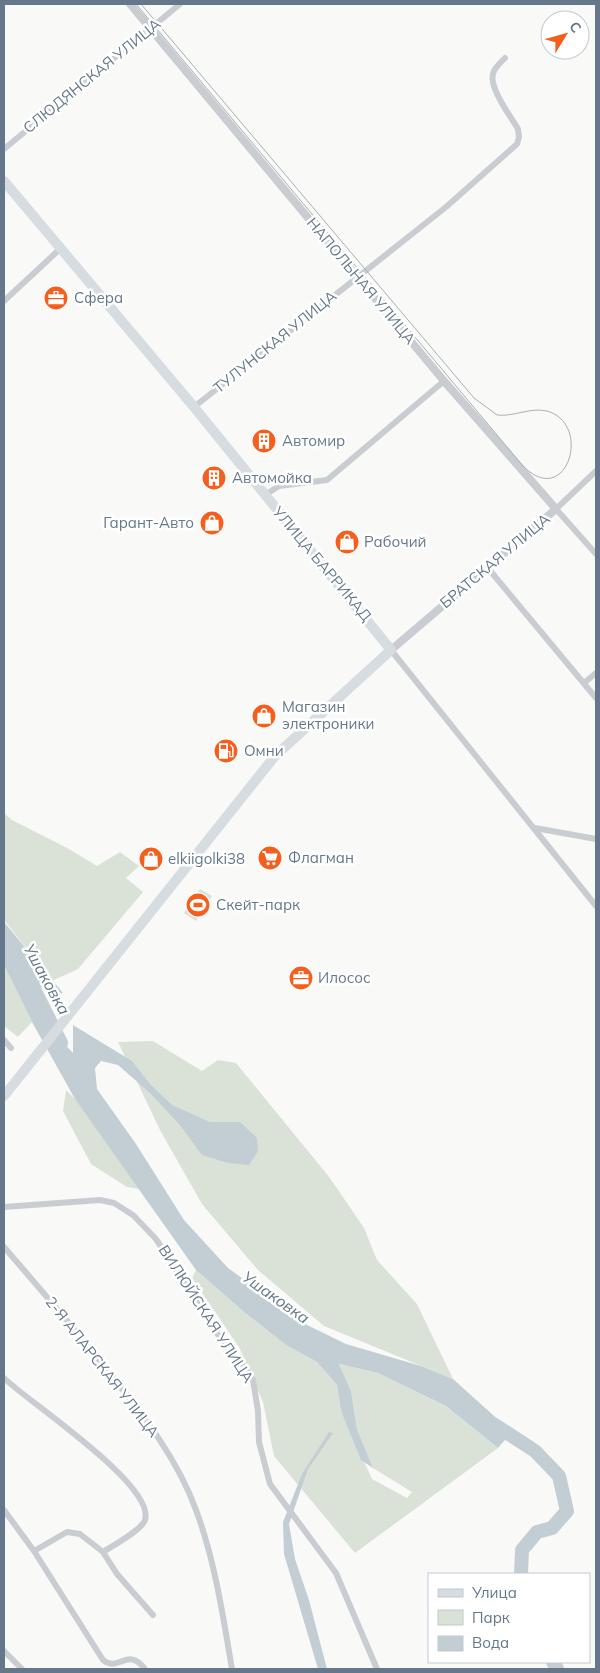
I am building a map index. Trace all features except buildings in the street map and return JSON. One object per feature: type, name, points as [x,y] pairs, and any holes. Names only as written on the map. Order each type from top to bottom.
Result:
[{"type":"main road","name":"УЛИЦА БАРРИКАД","points":[[4,181],[194,406],[391,650]]},
{"type":"main road","points":[[4,1096],[275,756],[391,650]]},
{"type":"street","name":"НАПОЛЬНАЯ УЛИЦА","points":[[130,4],[444,381],[596,554]]},
{"type":"street","name":"СЛЮДЯНСКАЯ УЛИЦА","points":[[4,149],[180,4]]},
{"type":"street","name":"ТУЛУНСКАЯ УЛИЦА","points":[[194,406],[446,206],[517,144],[519,137],[518,129],[493,85],[492,76],[505,58]]},
{"type":"street","points":[[4,301],[61,248]]},
{"type":"street","points":[[265,496],[279,486],[327,480],[444,381]]},
{"type":"street","name":"БРАТСКАЯ УЛИЦА","points":[[391,650],[556,509],[596,471]]},
{"type":"street","points":[[487,567],[596,698]]},
{"type":"street","name":"УЛИЦА БАРРИКАД","points":[[391,650],[596,906]]},
{"type":"street","points":[[584,683],[596,672]]},
{"type":"street","points":[[535,828],[596,838]]},
{"type":"street","points":[[4,1040],[11,1048]]},
{"type":"street","name":"ВИЛЮЙСКАЯ УЛИЦА","points":[[4,1207],[100,1200],[114,1203],[133,1215],[156,1239],[228,1350],[240,1361],[253,1380],[258,1411],[259,1442],[265,1471],[275,1492],[336,1573],[377,1669]]},
{"type":"street","name":"2-Я АЛАРСКАЯ УЛИЦА","points":[[4,1247],[70,1323],[134,1403],[177,1467],[196,1510],[220,1598],[232,1669]]},
{"type":"street","points":[[4,1378],[94,1449],[136,1493],[145,1511],[145,1521],[140,1528],[103,1552]]},
{"type":"street","points":[[4,1510],[34,1551],[102,1660],[108,1664],[115,1665],[125,1659],[133,1659],[139,1662],[145,1669]]},
{"type":"street","points":[[34,1551],[67,1532],[80,1534],[103,1552],[117,1574],[153,1614]]},
{"type":"street","points":[[4,1651],[22,1669]]},
{"type":"green space","points":[[4,813],[12,820],[69,849],[97,866],[120,852],[139,866],[126,878],[143,892],[78,969],[52,981],[4,920]]},
{"type":"green space","name":"Скейт-парк","points":[[200,889],[212,896],[196,921],[184,913]]},
{"type":"green space","points":[[4,965],[32,1022],[18,1037],[4,1026]]},
{"type":"green space","points":[[153,1041],[202,1071],[218,1060],[236,1063],[330,1178],[364,1228],[377,1260],[417,1304],[453,1379],[324,1326],[258,1270],[202,1204],[161,1132],[118,1042]]},
{"type":"green space","points":[[66,1090],[75,1099],[140,1189],[127,1187],[91,1164],[63,1111]]},
{"type":"green space","points":[[196,1270],[244,1312],[286,1345],[317,1362],[337,1385],[341,1411],[372,1479],[407,1498],[412,1492],[373,1468],[357,1429],[351,1391],[339,1364],[378,1373],[446,1406],[498,1448],[355,1553],[274,1456],[263,1402],[239,1347],[192,1278]]},
{"type":"water","points":[[4,922],[63,993],[54,994],[36,984],[26,986],[48,1027],[73,1053],[73,1025],[132,1061],[150,1084],[172,1105],[210,1122],[240,1122],[257,1138],[258,1151],[249,1165],[228,1163],[202,1155],[179,1124],[150,1093],[118,1065],[101,1061],[95,1068],[97,1089],[136,1144],[184,1220],[228,1268],[305,1324],[346,1344],[421,1366],[453,1379],[512,1432],[498,1448],[446,1406],[378,1373],[339,1364],[351,1391],[357,1429],[373,1468],[361,1460],[341,1411],[337,1385],[317,1362],[286,1345],[244,1312],[196,1270],[75,1099],[32,1022],[4,965]]},
{"type":"water","points":[[329,1432],[333,1433],[308,1469],[289,1524],[295,1559],[309,1600],[327,1669],[318,1669],[284,1554],[283,1522],[302,1474]]},
{"type":"waterway","name":"Ушаковка","points":[[4,938],[20,961],[61,1043]]},
{"type":"waterway","name":"Ушаковка","points":[[495,1425],[535,1451],[559,1476],[567,1511],[552,1528],[537,1532],[522,1550],[521,1573]]},
{"type":"waterway","name":"Ушаковка","points":[[554,1663],[557,1669]]},
{"type":"tram line","points":[[136,4],[523,466],[539,477],[552,478],[562,471],[569,460],[571,446],[569,431],[561,419],[547,411],[541,410],[497,415],[474,398],[141,4]]},
{"type":"place","name":"Сфера","points":[[56,298]]},
{"type":"place","name":"Автомир","points":[[264,441]]},
{"type":"place","name":"Автомойка","points":[[214,478]]},
{"type":"place","name":"Гарант-Авто","points":[[212,523]]},
{"type":"place","name":"Рабочий","points":[[347,542]]},
{"type":"place","name":"Магазин электроники","points":[[264,716]]},
{"type":"place","name":"Омни","points":[[226,751]]},
{"type":"place","name":"Флагман","points":[[270,858]]},
{"type":"place","name":"elkiigolki38","points":[[151,859]]},
{"type":"place","name":"Скейт-парк","points":[[198,905]]},
{"type":"place","name":"Илосос","points":[[301,978]]}]
